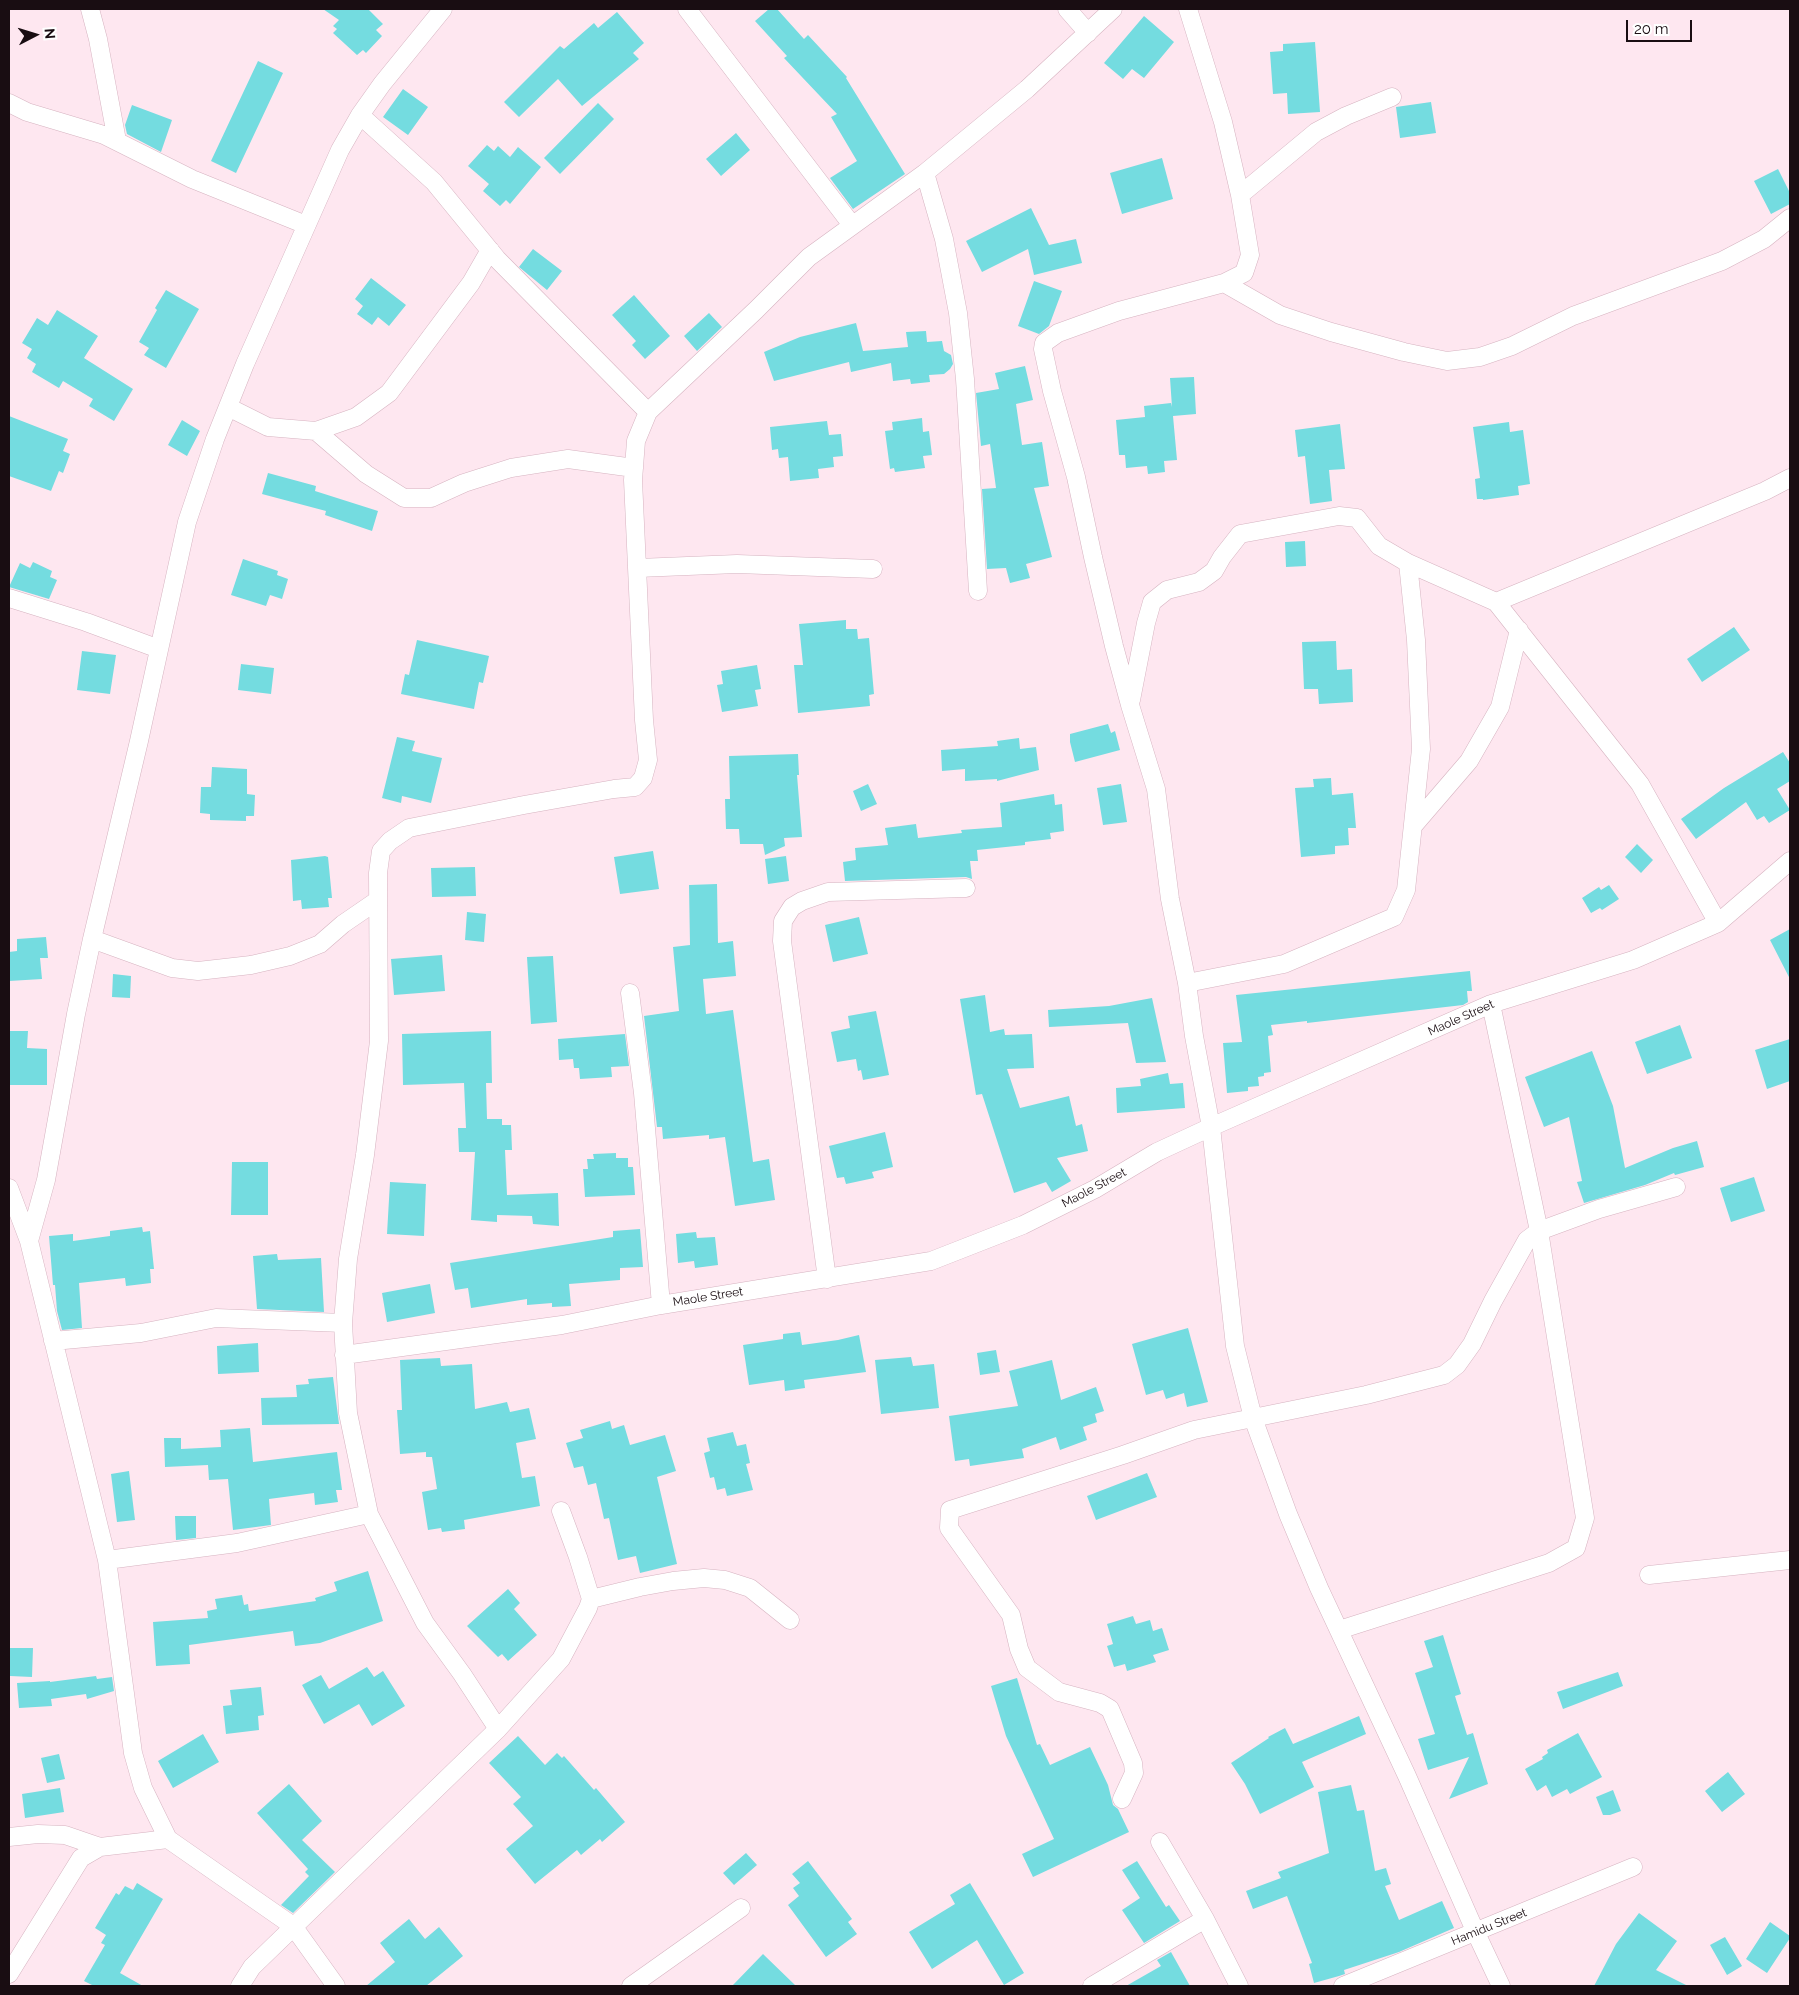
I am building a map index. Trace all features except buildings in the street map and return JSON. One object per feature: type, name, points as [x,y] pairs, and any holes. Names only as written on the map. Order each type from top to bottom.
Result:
[{"type":"street","points":[[90,9],[98,38],[117,141]]},
{"type":"street","points":[[29,1241],[46,1180],[76,1014],[92,939],[139,741],[187,522],[228,407],[340,150],[360,115],[382,84],[443,9]]},
{"type":"street","points":[[687,9],[852,225]]},
{"type":"street","points":[[1068,9],[1088,33]]},
{"type":"street","points":[[498,1729],[462,1674],[425,1623],[369,1514],[348,1413],[343,1323],[348,1259],[365,1155],[379,1040],[378,873],[381,851],[390,841],[409,828],[614,789],[635,788],[643,778],[648,760],[642,681],[634,468],[636,441],[648,412],[809,257],[925,173],[1028,89],[1113,9]]},
{"type":"street","points":[[1188,9],[1223,122],[1240,195],[1250,255],[1244,273],[1224,283],[1110,314],[1058,334],[1044,343],[1043,349],[1052,391],[1076,477],[1093,557],[1130,705],[1156,790],[1170,899],[1187,984],[1194,1036],[1211,1127],[1235,1346],[1253,1418],[1288,1514],[1501,1986]]},
{"type":"street","points":[[1240,195],[1316,132],[1346,116],[1392,96]]},
{"type":"street","points":[[9,103],[28,112],[104,135],[192,179],[306,226]]},
{"type":"street","points":[[360,115],[434,182],[490,250],[648,412]]},
{"type":"street","points":[[925,173],[944,239],[958,313],[965,378],[978,591]]},
{"type":"street","points":[[1224,283],[1280,315],[1331,332],[1404,352],[1446,361],[1472,358],[1512,346],[1573,316],[1722,261],[1764,239],[1790,218]]},
{"type":"street","points":[[228,407],[268,426],[316,431],[356,417],[389,393],[471,283],[490,250]]},
{"type":"street","points":[[316,431],[366,474],[404,498],[431,498],[464,483],[511,468],[568,459],[634,468]]},
{"type":"street","points":[[1496,602],[1765,491],[1790,478]]},
{"type":"street","points":[[1130,705],[1152,602],[1167,590],[1199,582],[1207,577],[1214,571],[1222,557],[1240,534],[1339,516],[1357,518],[1379,546],[1408,563],[1496,602],[1640,784],[1718,923]]},
{"type":"street","points":[[1187,984],[1284,964],[1394,917],[1406,890],[1421,749],[1416,640],[1408,563]]},
{"type":"street","points":[[638,568],[736,564],[873,569]]},
{"type":"street","points":[[9,598],[86,622],[159,649]]},
{"type":"street","points":[[1414,825],[1469,761],[1500,707],[1519,630]]},
{"type":"street","name":"Maole Street","points":[[344,1355],[562,1325],[661,1305],[931,1261],[1023,1225],[1094,1189],[1157,1152],[1491,1004],[1633,960],[1718,923],[1790,861]]},
{"type":"street","points":[[828,1279],[782,941],[783,921],[792,907],[802,901],[828,892],[966,888]]},
{"type":"street","points":[[92,939],[172,968],[198,971],[251,965],[290,956],[320,944],[343,924],[378,900]]},
{"type":"street","points":[[630,993],[643,1093],[661,1305]]},
{"type":"street","points":[[1339,1630],[1549,1562],[1576,1548],[1585,1518],[1539,1231],[1491,1004]]},
{"type":"street","points":[[1122,1799],[1134,1773],[1133,1763],[1110,1709],[1100,1702],[1059,1692],[1027,1668],[1019,1649],[1011,1615],[949,1528],[950,1510],[1123,1455],[1194,1430],[1366,1396],[1444,1375],[1457,1365],[1472,1344],[1493,1301],[1528,1240],[1539,1231],[1599,1209],[1676,1187]]},
{"type":"street","points":[[9,1188],[29,1241],[107,1560],[133,1753],[143,1788],[168,1839],[293,1926],[336,1986]]},
{"type":"street","points":[[53,1341],[141,1332],[216,1318],[343,1323]]},
{"type":"street","points":[[240,1986],[252,1967],[293,1926],[340,1884],[389,1833],[498,1729],[561,1659],[588,1608],[590,1600],[578,1557],[561,1511]]},
{"type":"street","points":[[107,1560],[237,1543],[369,1514]]},
{"type":"street","points":[[1650,1576],[1790,1560]]},
{"type":"street","points":[[590,1600],[640,1587],[673,1581],[704,1578],[725,1580],[750,1588],[790,1620]]},
{"type":"street","points":[[9,1837],[38,1834],[64,1835],[100,1847]]},
{"type":"street","points":[[9,1974],[81,1858],[100,1847],[168,1839]]},
{"type":"street","points":[[1160,1842],[1205,1919],[1239,1986]]},
{"type":"street","name":"Hamidu Street","points":[[1343,1986],[1633,1867]]},
{"type":"street","points":[[631,1986],[741,1908]]},
{"type":"street","points":[[1092,1986],[1205,1919]]}]
